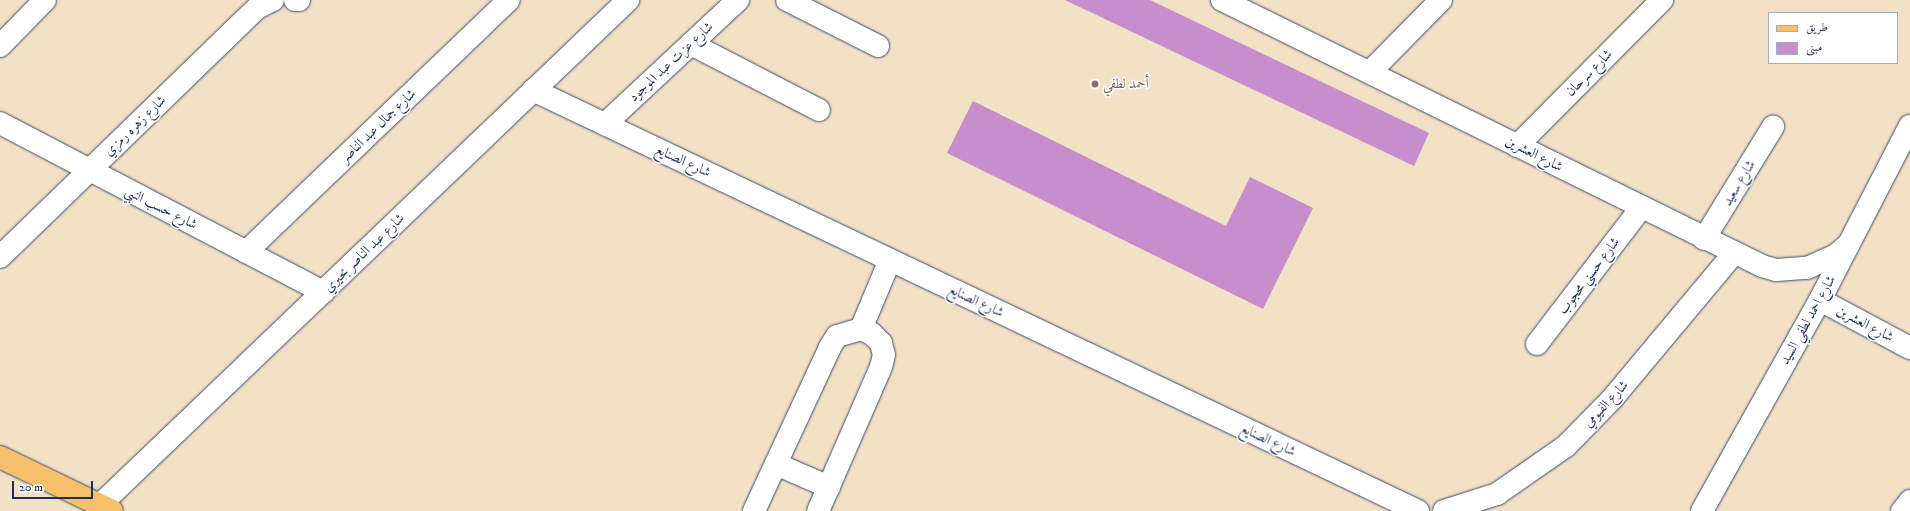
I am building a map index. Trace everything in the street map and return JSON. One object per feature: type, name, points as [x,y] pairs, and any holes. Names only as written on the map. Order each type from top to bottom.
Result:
[{"type":"main road","points":[[0,457],[106,508]]},
{"type":"street","points":[[0,46],[45,0]]},
{"type":"street","name":"شارع زهره رمزي","points":[[0,257],[257,8],[273,0]]},
{"type":"street","name":"شارع جمال عبد الناصر","points":[[246,252],[509,0]]},
{"type":"street","name":"شارع عبد الناصر بحيري","points":[[106,508],[323,292],[628,0]]},
{"type":"street","name":"شارع عزت عبد الموجود","points":[[605,124],[738,0]]},
{"type":"street","points":[[787,0],[878,46]]},
{"type":"street","name":"شارع العشرين","points":[[1222,0],[1370,72],[1641,208],[1762,266],[1792,270],[1822,263],[1848,245]]},
{"type":"street","points":[[1370,72],[1441,0]]},
{"type":"street","name":"شارع سرحان","points":[[1518,146],[1662,0]]},
{"type":"street","points":[[691,44],[819,110]]},
{"type":"street","name":"شارع الصنايع","points":[[533,90],[1418,511]]},
{"type":"street","name":"شارع حسب النبي","points":[[0,123],[89,171],[323,292]]},
{"type":"street","name":"شارع احمد لطفي السيد","points":[[1702,511],[1820,300],[1910,126]]},
{"type":"street","name":"شارع سعيد","points":[[1704,239],[1773,127]]},
{"type":"street","name":"شارع حسني محجوب","points":[[1537,344],[1641,208]]},
{"type":"street","name":"شارع الفيومي","points":[[1444,511],[1497,494],[1566,446],[1612,399],[1734,253]]},
{"type":"street","points":[[861,329],[890,260]]},
{"type":"street","name":"شارع العشرين","points":[[1820,300],[1910,348]]},
{"type":"street","points":[[754,511],[830,347],[837,336],[861,329],[872,334],[880,343],[882,361],[818,511]]},
{"type":"street","points":[[776,464],[829,487]]},
{"type":"street","points":[[1902,511],[1910,501]]},
{"type":"building","points":[[1065,0],[1150,0],[1429,133],[1414,166]]},
{"type":"building","points":[[973,101],[1226,226],[1250,177],[1313,208],[1263,309],[947,153]]},
{"type":"place","name":"أحمد لطفي","points":[[1095,84]]}]
